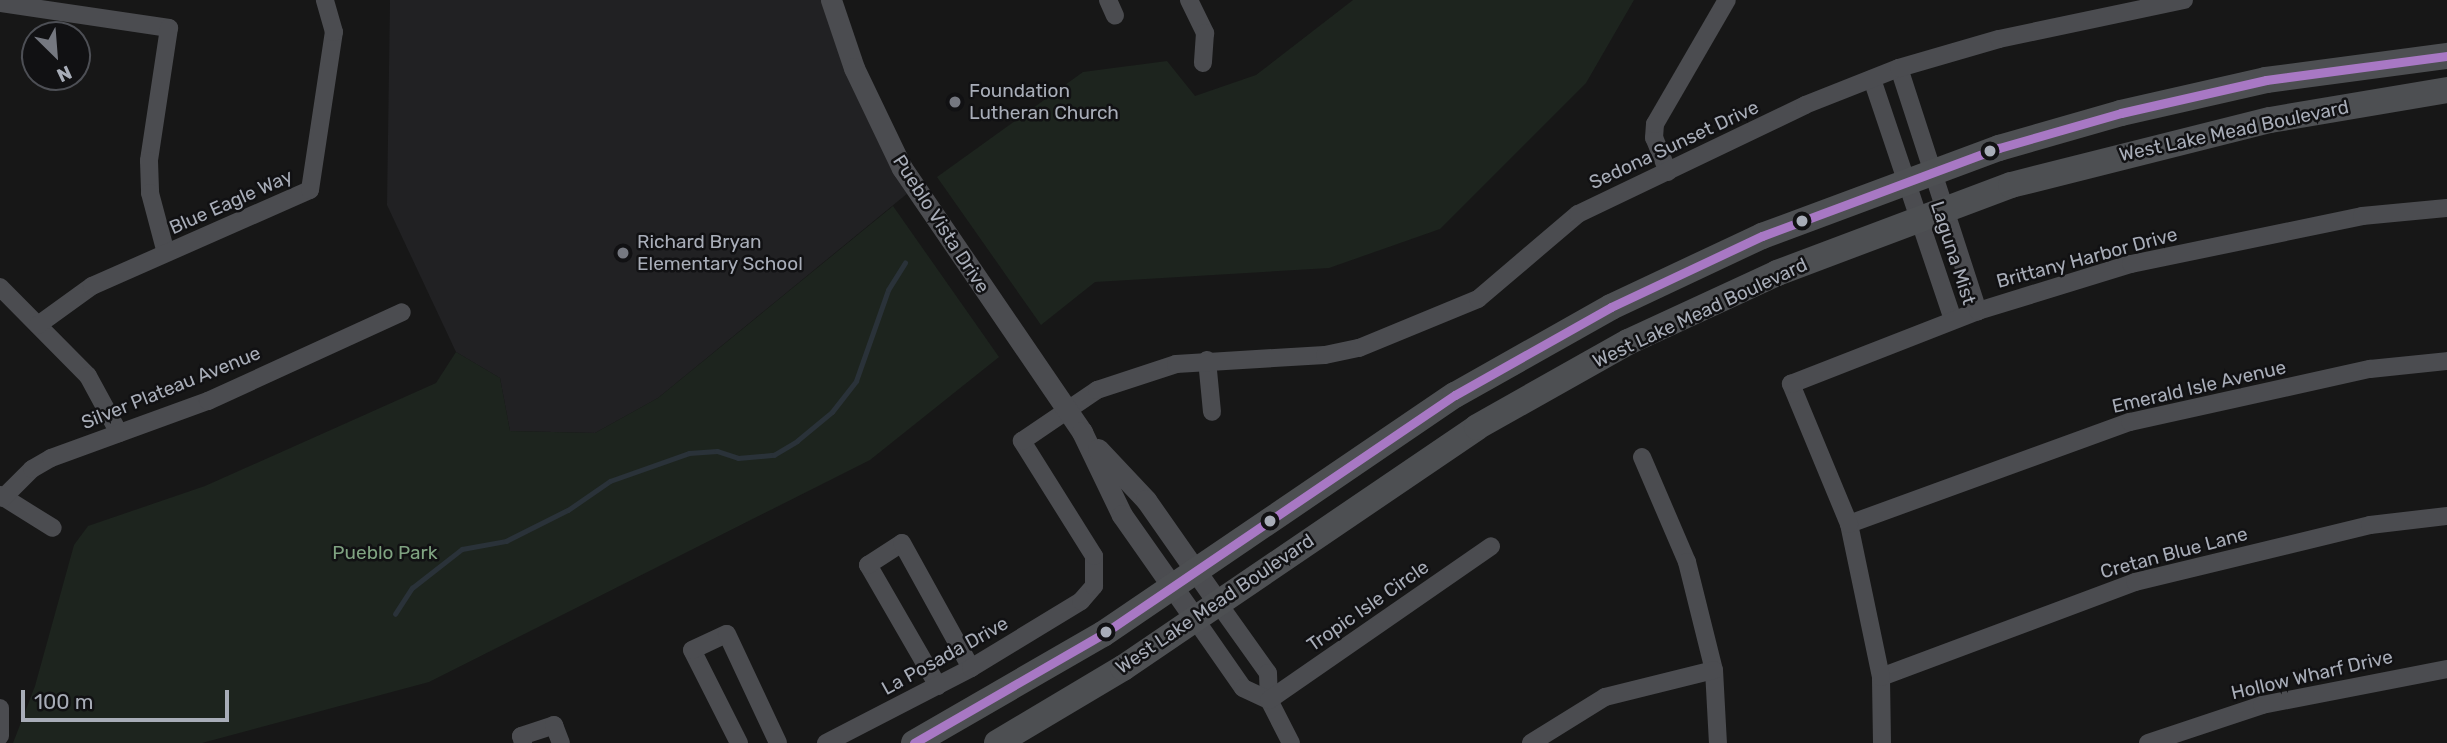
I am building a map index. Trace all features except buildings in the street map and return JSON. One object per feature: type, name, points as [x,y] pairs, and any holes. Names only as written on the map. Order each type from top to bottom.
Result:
[{"type":"main road","name":"West Lake Mead Boulevard","points":[[914,743],[1033,677],[1173,588],[1455,396],[1611,307],[1762,236],[1933,173],[2121,113],[2266,80],[2447,56]]},
{"type":"main road","name":"West Lake Mead Boulevard","points":[[997,743],[1195,619],[1477,427],[1628,342],[1777,273],[1932,212],[2134,151],[2270,120],[2447,90]]},
{"type":"street","name":"Blue Eagle Way","points":[[38,325],[92,286],[310,190],[334,32],[324,0]]},
{"type":"street","name":"Pueblo Vista Drive","points":[[831,0],[854,68],[902,169],[1082,432],[1122,515],[1243,688],[1269,700]]},
{"type":"street","points":[[1189,0],[1205,33],[1203,63]]},
{"type":"street","points":[[1668,172],[1654,138],[1655,124],[1727,0]]},
{"type":"street","name":"Sedona Sunset Drive","points":[[1081,601],[1094,586],[1094,556],[1022,441],[1067,409],[1139,373],[1208,360],[1325,355],[1449,314],[1497,285],[1578,214],[1872,79],[1899,68],[1999,39],[2184,0]]},
{"type":"street","points":[[0,2],[70,6],[169,28],[149,161],[150,193],[166,253]]},
{"type":"street","name":"Laguna Mist","points":[[1899,68],[1933,173],[1932,212],[1953,320]]},
{"type":"street","name":"Laguna Mist","points":[[1872,79],[1907,182],[1932,212],[1978,311]]},
{"type":"street","name":"Brittany Harbor Drive","points":[[1849,524],[1791,384],[1978,311],[2131,264],[2362,216],[2447,208]]},
{"type":"street","points":[[0,287],[88,376],[119,433]]},
{"type":"street","name":"Silver Plateau Avenue","points":[[2,496],[41,463],[208,401],[402,312]]},
{"type":"street","points":[[1208,360],[1212,412]]},
{"type":"street","name":"Emerald Isle Avenue","points":[[1849,524],[2130,422],[2370,369],[2447,361]]},
{"type":"street","name":"Pueblo Vista Drive","points":[[1082,432],[1146,500],[1268,673],[1269,700],[1291,743]]},
{"type":"street","points":[[1642,457],[1687,562],[1714,670],[1718,743]]},
{"type":"street","points":[[2,496],[52,528]]},
{"type":"street","name":"Cretan Blue Lane","points":[[1881,677],[2135,582],[2370,525],[2447,516]]},
{"type":"street","points":[[1849,524],[1881,677],[1881,743]]},
{"type":"street","points":[[938,686],[868,565],[902,543],[971,668]]},
{"type":"street","name":"Tropic Isle Circle","points":[[1269,700],[1491,546]]},
{"type":"street","name":"La Posada Drive","points":[[826,743],[971,668],[1081,601]]},
{"type":"street","points":[[739,743],[692,650],[727,634],[778,743]]},
{"type":"street","name":"Hollow Wharf Drive","points":[[2148,743],[2262,705],[2447,669]]},
{"type":"street","points":[[1531,743],[1605,697],[1714,670]]},
{"type":"street","points":[[0,708],[1,735]]},
{"type":"street","points":[[523,743],[521,736],[555,725],[561,743]]},
{"type":"shaded area","name":"Richard Bryan Elementary School","points":[[390,0],[831,0],[914,188],[658,398],[595,433],[510,431],[500,378],[456,352],[387,205]]},
{"type":"green space","points":[[1353,0],[1634,0],[1586,83],[1440,229],[1329,268],[1095,282],[1041,325],[937,177],[1083,72],[1167,61],[1195,96],[1256,75]]},
{"type":"green space","name":"Pueblo Park","points":[[893,206],[999,357],[870,460],[429,682],[202,743],[13,743],[35,686],[74,545],[88,526],[205,486],[436,383],[456,352],[500,378],[510,431],[595,433],[658,398]]},
{"type":"waterway","points":[[395,614],[412,588],[462,549],[506,541],[568,510],[610,481],[689,453],[717,451],[738,458],[774,455],[797,441],[832,412],[856,381],[888,290],[905,263]]},
{"type":"transit line","points":[[914,743],[1103,634],[1455,395],[1611,307],[1762,236],[1999,148],[2121,113],[2266,80],[2447,56]]},
{"type":"place","name":"Foundation Lutheran Church","points":[[955,102]]},
{"type":"place","name":"Richard Bryan Elementary School","points":[[623,253]]}]
